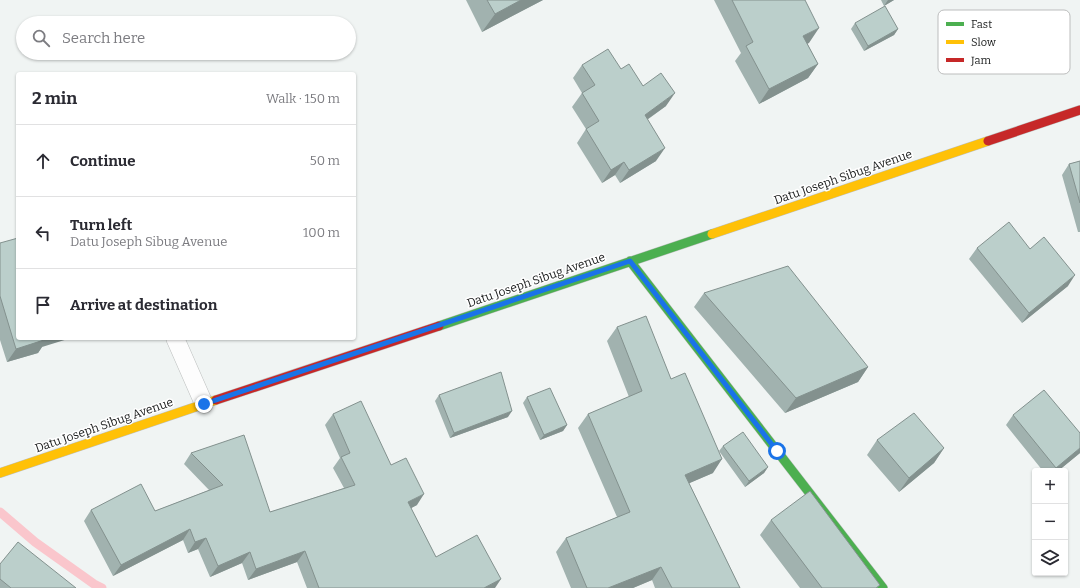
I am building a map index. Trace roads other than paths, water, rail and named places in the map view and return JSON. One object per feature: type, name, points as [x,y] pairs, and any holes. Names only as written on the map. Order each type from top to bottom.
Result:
[{"type":"main road","name":"Datu Joseph Sibug Avenue","points":[[0,473],[1080,110]]},
{"type":"main road","points":[[630,261],[883,588]]},
{"type":"lane","points":[[176,340],[204,404]]},
{"type":"waterway","points":[[0,512],[35,542],[94,584],[102,588]]}]
